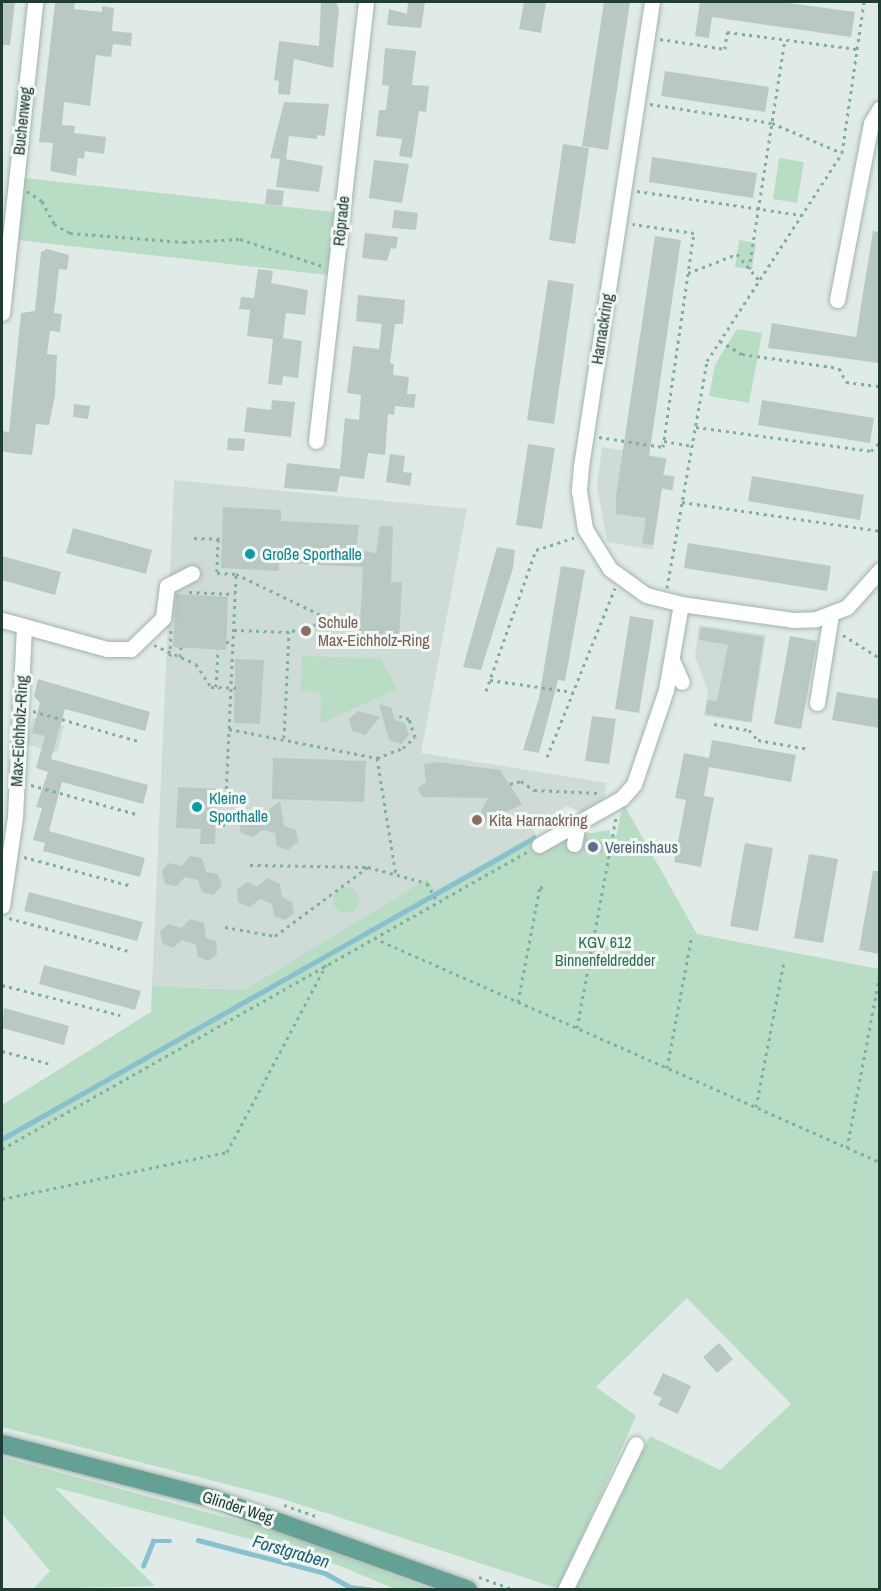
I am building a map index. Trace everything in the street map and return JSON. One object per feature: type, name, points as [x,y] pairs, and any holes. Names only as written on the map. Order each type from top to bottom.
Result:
[{"type":"main road","name":"Glinder Weg","points":[[2,1444],[203,1495],[468,1590]]},
{"type":"street","name":"Buchenweg","points":[[2,313],[35,2]]},
{"type":"street","name":"Röprade","points":[[316,441],[366,2]]},
{"type":"street","name":"Harnackring","points":[[652,2],[579,492],[587,534],[619,578],[665,602],[794,620],[831,615],[858,598],[879,570]]},
{"type":"street","points":[[837,300],[871,123],[879,108]]},
{"type":"street","points":[[2,620],[119,651],[145,639],[163,618],[167,586],[192,573]]},
{"type":"street","points":[[544,840],[634,784],[662,703],[681,604]]},
{"type":"street","points":[[817,703],[831,615]]},
{"type":"street","name":"Max-Eichholz-Ring","points":[[2,906],[11,853],[17,781],[24,626]]},
{"type":"street","points":[[672,654],[682,682]]},
{"type":"street","points":[[574,844],[579,820]]},
{"type":"street","points":[[565,1590],[636,1444]]},
{"type":"path","points":[[665,602],[707,361],[842,153],[864,2]]},
{"type":"path","points":[[647,37],[725,49],[728,32],[857,50]]},
{"type":"path","points":[[749,269],[785,40]]},
{"type":"path","points":[[637,101],[772,123],[842,153]]},
{"type":"path","points":[[623,188],[801,215]]},
{"type":"path","points":[[15,189],[37,196],[54,224],[70,233],[183,242],[240,239],[336,268]]},
{"type":"path","points":[[586,435],[663,447],[694,233],[618,222]]},
{"type":"path","points":[[688,273],[737,254],[759,280]]},
{"type":"path","points":[[720,341],[742,354],[839,369],[846,382],[879,386]]},
{"type":"path","points":[[696,427],[871,451],[879,442]]},
{"type":"path","points":[[663,441],[692,446]]},
{"type":"path","points":[[682,502],[879,531]]},
{"type":"path","points":[[486,691],[536,550],[587,534]]},
{"type":"path","points":[[194,538],[220,539],[217,573],[236,574],[331,620],[289,632],[234,630]]},
{"type":"path","points":[[226,796],[236,574]]},
{"type":"path","points":[[547,756],[619,578]]},
{"type":"path","points":[[184,592],[235,594]]},
{"type":"path","points":[[831,615],[846,639],[879,658]]},
{"type":"path","points":[[170,656],[172,621]]},
{"type":"path","points":[[284,738],[289,632]]},
{"type":"path","points":[[145,639],[170,656],[180,657],[196,664],[211,687],[236,688]]},
{"type":"path","points":[[226,642],[233,642]]},
{"type":"path","points":[[180,657],[181,647]]},
{"type":"path","points":[[216,687],[218,649]]},
{"type":"path","points":[[490,680],[573,692]]},
{"type":"path","points":[[21,707],[138,741]]},
{"type":"path","points":[[229,729],[377,758],[403,748],[415,737],[409,719],[399,716]]},
{"type":"path","points":[[714,724],[749,730],[758,740],[809,749]]},
{"type":"path","points":[[377,758],[396,875]]},
{"type":"path","points":[[17,781],[136,814]]},
{"type":"path","points":[[510,784],[521,781],[534,790],[612,796],[577,1028]]},
{"type":"path","points":[[216,824],[225,825]]},
{"type":"path","points":[[2,1149],[544,840]]},
{"type":"path","points":[[11,853],[132,886]]},
{"type":"path","points":[[250,865],[368,867],[427,883],[437,902]]},
{"type":"path","points":[[225,927],[275,936],[368,867]]},
{"type":"path","points":[[518,1002],[540,887],[546,888]]},
{"type":"path","points":[[2,915],[129,951]]},
{"type":"path","points":[[667,1068],[692,935]]},
{"type":"path","points":[[374,938],[879,1162]]},
{"type":"path","points":[[756,1107],[784,961]]},
{"type":"path","points":[[2,1200],[227,1152],[327,965]]},
{"type":"path","points":[[847,1148],[879,973]]},
{"type":"path","points":[[2,985],[120,1015]]},
{"type":"path","points":[[2,1051],[51,1064]]},
{"type":"shaded area","points":[[602,447],[667,458],[664,474],[675,476],[673,491],[662,489],[653,550],[607,542],[597,486]]},
{"type":"shaded area","name":"Schule Max-Eichholz-Ring","points":[[174,480],[467,509],[421,753],[607,783],[603,802],[584,813],[567,806],[532,826],[535,834],[435,890],[427,879],[244,990],[152,986]]},
{"type":"shaded area","points":[[699,625],[766,635],[752,723],[704,716],[708,691],[695,657]]},
{"type":"shaded area","points":[[33,718],[64,726],[57,753],[26,744]]},
{"type":"green space","points":[[779,158],[804,162],[797,203],[773,199]]},
{"type":"green space","points":[[24,178],[334,212],[328,275],[17,240]]},
{"type":"green space","points":[[739,240],[756,243],[752,269],[735,267]]},
{"type":"green space","points":[[737,329],[762,333],[749,403],[709,396],[715,365]]},
{"type":"green space","points":[[302,656],[381,659],[397,689],[320,724],[322,694],[301,690]]},
{"type":"green space","name":"KGV 612 Binnenfeldredder","points":[[623,803],[697,934],[879,969],[879,1589],[572,1589],[650,1436],[720,1470],[791,1404],[687,1298],[596,1387],[636,1416],[559,1589],[280,1498],[2,1427],[2,1105],[151,1012],[152,986],[244,990],[427,879],[435,890],[535,834],[544,848],[566,836],[571,843],[580,835],[610,830],[610,836],[616,836]]},
{"type":"green space","points":[[346,887],[355,891],[359,900],[355,909],[346,913],[337,909],[333,900],[337,891]]},
{"type":"green space","points":[[2,1457],[273,1530],[430,1589],[395,1589],[321,1558],[54,1487],[155,1586],[33,1589],[50,1571],[2,1513]]},
{"type":"building","points":[[2,2],[15,2],[10,45],[2,45]]},
{"type":"building","points":[[75,2],[74,9],[102,12],[102,6],[114,8],[112,31],[132,33],[131,46],[113,44],[111,57],[96,55],[90,106],[64,102],[62,125],[75,126],[74,133],[106,137],[104,154],[85,151],[84,159],[78,158],[76,176],[50,171],[53,143],[39,142],[55,3]]},
{"type":"building","points":[[321,2],[336,2],[339,9],[333,68],[294,59],[290,95],[278,94],[279,81],[274,80],[279,41],[319,46]]},
{"type":"building","points":[[408,2],[425,2],[421,28],[387,25],[389,9],[407,14]]},
{"type":"building","points":[[524,2],[546,3],[541,33],[519,29]]},
{"type":"building","points":[[604,2],[630,2],[608,150],[582,146]]},
{"type":"building","points":[[700,2],[781,2],[855,12],[851,37],[712,17],[709,38],[695,36]]},
{"type":"building","points":[[385,48],[416,51],[412,85],[429,86],[426,112],[419,111],[412,158],[399,156],[402,139],[376,136],[379,110],[386,110],[389,86],[382,85]]},
{"type":"building","points":[[665,71],[769,87],[765,112],[661,96]]},
{"type":"building","points":[[284,102],[329,104],[325,136],[317,135],[317,139],[289,136],[286,159],[323,166],[319,192],[276,187],[280,159],[270,158]]},
{"type":"building","points":[[563,144],[589,148],[575,244],[549,240]]},
{"type":"building","points":[[652,157],[757,173],[753,198],[649,182]]},
{"type":"building","points":[[374,160],[409,164],[402,203],[369,198]]},
{"type":"building","points":[[267,189],[284,191],[282,206],[265,204]]},
{"type":"building","points":[[394,210],[418,213],[416,230],[392,228]]},
{"type":"building","points":[[873,231],[879,232],[879,363],[768,348],[772,323],[856,337]]},
{"type":"building","points":[[365,233],[398,237],[396,249],[391,248],[387,261],[362,258]]},
{"type":"building","points":[[655,236],[681,240],[649,456],[666,459],[663,475],[674,477],[672,490],[662,488],[653,545],[642,544],[646,518],[616,514],[616,496]]},
{"type":"building","points":[[47,249],[69,255],[67,270],[59,269],[54,313],[62,314],[60,332],[50,331],[47,354],[57,355],[55,395],[49,425],[36,424],[32,455],[11,453],[2,451],[2,431],[9,432],[21,313],[35,311],[41,252]]},
{"type":"building","points":[[258,269],[273,271],[271,283],[308,290],[305,315],[286,313],[283,338],[302,341],[298,378],[283,376],[282,385],[268,384],[273,339],[247,336],[250,310],[239,309],[241,297],[254,298]]},
{"type":"building","points":[[548,280],[574,284],[554,424],[527,420]]},
{"type":"building","points":[[358,295],[405,300],[403,324],[395,324],[390,363],[394,364],[393,375],[409,377],[407,394],[416,394],[414,408],[395,406],[394,415],[388,414],[385,455],[368,453],[364,479],[340,476],[337,492],[284,488],[287,463],[340,469],[345,418],[359,420],[361,395],[347,393],[353,346],[379,349],[382,324],[356,321]]},
{"type":"building","points":[[272,400],[295,402],[291,437],[244,432],[247,407],[271,410]]},
{"type":"building","points":[[762,400],[874,418],[870,443],[758,425]]},
{"type":"building","points":[[74,404],[90,406],[88,419],[73,417]]},
{"type":"building","points":[[228,438],[245,439],[244,451],[227,450]]},
{"type":"building","points":[[528,444],[555,448],[542,529],[516,525]]},
{"type":"building","points":[[390,454],[405,456],[403,472],[412,473],[410,486],[386,482]]},
{"type":"building","points":[[752,476],[864,495],[860,520],[748,501]]},
{"type":"building","points":[[223,507],[281,510],[281,521],[359,525],[356,550],[376,553],[380,526],[393,526],[391,582],[402,582],[399,644],[359,642],[363,567],[279,563],[279,571],[221,568]]},
{"type":"building","points":[[73,528],[152,550],[146,574],[66,553]]},
{"type":"building","points":[[688,543],[831,566],[827,591],[684,568]]},
{"type":"building","points":[[497,547],[515,550],[513,568],[481,670],[463,667]]},
{"type":"building","points":[[2,556],[61,572],[55,595],[2,580]]},
{"type":"building","points":[[561,566],[585,570],[565,681],[558,680],[539,753],[523,750],[539,698]]},
{"type":"building","points":[[176,594],[228,597],[226,650],[173,647]]},
{"type":"building","points":[[630,616],[654,620],[639,713],[615,709]]},
{"type":"building","points":[[701,627],[764,637],[751,722],[705,714],[708,700],[717,701],[728,645],[699,640]]},
{"type":"building","points":[[790,636],[817,641],[801,729],[774,724]]},
{"type":"building","points":[[235,659],[264,660],[260,724],[234,723]]},
{"type":"building","points":[[38,679],[150,712],[145,731],[65,709],[51,759],[148,785],[143,804],[62,782],[49,831],[145,858],[140,877],[43,851],[45,843],[33,840],[42,808],[36,807],[48,772],[36,768],[45,736],[32,733],[40,703],[34,696]]},
{"type":"building","points":[[837,692],[879,699],[879,728],[832,720]]},
{"type":"building","points":[[379,704],[391,707],[395,720],[405,723],[409,735],[401,744],[389,740]]},
{"type":"building","points":[[358,711],[380,717],[365,735],[352,731],[349,719]]},
{"type":"building","points":[[592,716],[616,719],[609,764],[585,761]]},
{"type":"building","points":[[712,740],[796,755],[791,782],[709,767],[704,796],[714,798],[701,867],[674,862],[686,800],[675,798],[684,753],[709,758]]},
{"type":"building","points":[[273,758],[366,761],[364,802],[272,799]]},
{"type":"building","points":[[438,762],[500,770],[522,804],[487,823],[479,815],[488,798],[422,797],[418,788],[426,782],[424,764]]},
{"type":"building","name":"Kleine Sporthalle","points":[[178,787],[217,789],[215,844],[200,844],[201,829],[176,828]]},
{"type":"building","points":[[280,801],[284,826],[296,830],[298,842],[288,850],[277,846],[275,833],[262,830],[253,837],[241,833],[239,822],[248,814],[259,818]]},
{"type":"building","name":"Vereinshaus","points":[[585,838],[604,842],[602,854],[582,850]]},
{"type":"building","points":[[745,843],[773,848],[758,931],[730,926]]},
{"type":"building","points":[[809,854],[838,859],[823,943],[794,938]]},
{"type":"building","points":[[190,856],[202,858],[206,872],[218,874],[222,886],[213,895],[202,892],[198,880],[185,877],[176,886],[165,884],[162,871],[169,863],[181,866]]},
{"type":"building","points":[[873,871],[879,871],[879,954],[859,950]]},
{"type":"building","points":[[268,878],[280,884],[282,897],[292,902],[294,913],[285,920],[274,916],[272,904],[260,899],[250,907],[238,902],[237,890],[247,882],[257,887]]},
{"type":"building","points":[[29,892],[143,922],[137,941],[24,911]]},
{"type":"building","points":[[190,919],[204,923],[206,938],[216,941],[217,954],[209,961],[198,957],[196,945],[182,940],[173,948],[162,943],[160,931],[169,924],[181,928]]},
{"type":"building","points":[[44,965],[141,991],[135,1010],[39,984]]},
{"type":"building","points":[[4,1008],[69,1026],[64,1045],[2,1028]]},
{"type":"building","points":[[719,1343],[733,1359],[717,1373],[703,1357]]},
{"type":"building","points":[[663,1373],[691,1386],[678,1414],[658,1405],[662,1398],[653,1394]]},
{"type":"waterway","points":[[2,1139],[534,838]]},
{"type":"waterway","name":"Forstgraben","points":[[198,1540],[325,1573],[350,1587],[376,1590]]},
{"type":"waterway","name":"Forstgraben","points":[[143,1566],[153,1541],[170,1541]]},
{"type":"place","name":"Große Sporthalle","points":[[250,554]]},
{"type":"place","name":"Schule Max-Eichholz-Ring","points":[[306,631]]},
{"type":"place","name":"Kleine Sporthalle","points":[[197,807]]},
{"type":"place","name":"Kita Harnackring","points":[[477,820]]},
{"type":"place","name":"Vereinshaus","points":[[593,847]]}]
